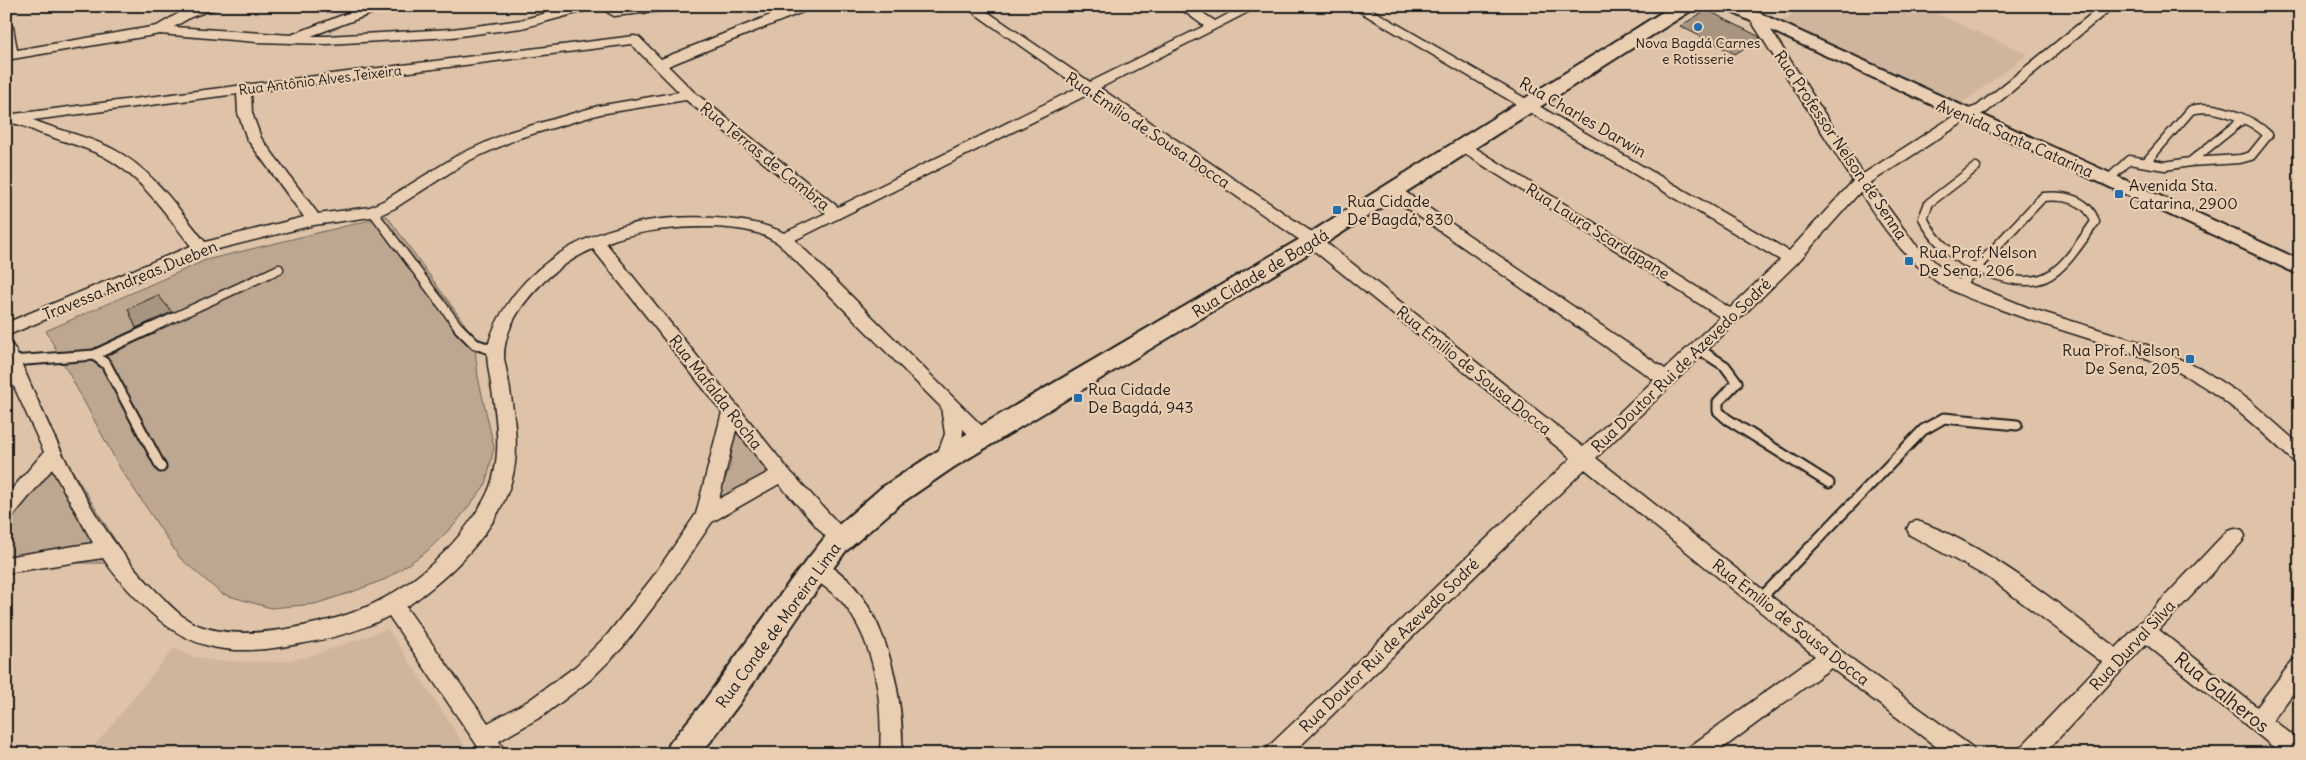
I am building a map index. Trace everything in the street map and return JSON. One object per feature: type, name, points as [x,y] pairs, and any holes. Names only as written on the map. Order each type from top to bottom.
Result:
[{"type":"main road","name":"Rua Cidade de Bagdá","points":[[983,438],[1313,241],[1686,6]]},
{"type":"main road","name":"Rua Conde de Moreira Lima","points":[[681,754],[720,706],[774,625],[840,539],[867,514],[897,491],[944,460],[983,438]]},
{"type":"street","points":[[160,30],[184,10],[209,6]]},
{"type":"street","points":[[287,40],[379,6]]},
{"type":"street","points":[[6,27],[9,56],[160,30],[287,40],[326,40],[476,31],[522,24],[587,6]]},
{"type":"street","points":[[611,9],[672,6]]},
{"type":"street","name":"Rua Emílio de Sousa Docca","points":[[970,6],[1089,90],[1313,241],[1831,656],[1964,754]]},
{"type":"street","points":[[1183,6],[1214,26]]},
{"type":"street","points":[[837,214],[1089,90],[1254,6]]},
{"type":"street","name":"Rua Charles Darwin","points":[[1356,6],[1791,260]]},
{"type":"street","name":"Avenida Santa Catarina","points":[[1731,6],[1964,115],[2300,268]]},
{"type":"street","name":"Rua Doutor Rui de Azevedo Sodré","points":[[1276,754],[1697,348],[1791,260],[1861,182],[1964,115],[1982,109],[2105,7]]},
{"type":"street","points":[[658,65],[795,8]]},
{"type":"street","name":"Rua Terras de Cambra","points":[[611,9],[631,29],[658,65],[689,96],[837,214],[784,239]]},
{"type":"street","name":"Rua Professor Nelson de Senna","points":[[1757,18],[1861,182],[1907,245],[1938,274],[1959,286],[2027,314],[2124,344],[2177,364],[2208,382],[2238,403],[2300,456]]},
{"type":"street","name":"Rua Antônio Alves Teixeira","points":[[12,118],[244,90],[631,29]]},
{"type":"street","points":[[244,90],[245,113],[254,139],[314,220]]},
{"type":"street","name":"Travessa Andreas Dueben","points":[[6,330],[201,248],[314,220],[373,212],[390,204],[463,158],[514,135],[598,110],[689,96]]},
{"type":"street","points":[[12,118],[85,143],[120,159],[134,170],[164,202],[201,248]]},
{"type":"street","name":"Rua Laura Scardapane","points":[[1464,147],[1731,316]]},
{"type":"street","points":[[1393,191],[1666,378]]},
{"type":"street","points":[[9,355],[53,454],[107,549],[139,591],[178,625],[198,635],[233,640],[262,640],[302,634],[358,620],[394,606],[451,560],[488,510],[505,474],[508,453],[496,351],[508,316],[529,285],[566,256],[596,241],[657,225],[694,222],[762,230],[784,239],[983,438]]},
{"type":"street","name":"Rua Mafalda Rocha","points":[[596,241],[781,474],[840,539]]},
{"type":"street","points":[[944,460],[955,435],[950,406]]},
{"type":"street","points":[[394,606],[490,745],[583,673],[615,642],[659,584],[705,516],[718,468],[730,410]]},
{"type":"street","points":[[6,510],[53,454]]},
{"type":"street","points":[[705,516],[781,474]]},
{"type":"street","points":[[1917,529],[1952,544],[2022,590],[2117,661]]},
{"type":"street","name":"Rua Durval Silva","points":[[2029,754],[2235,536]]},
{"type":"street","points":[[6,565],[107,549]]},
{"type":"street","points":[[817,568],[836,582],[849,597],[871,633],[884,672],[890,703],[893,723],[891,754]]},
{"type":"street","name":"Rua Galheros","points":[[2145,631],[2299,754]]},
{"type":"street","points":[[1697,754],[1831,656]]},
{"type":"street","points":[[2259,721],[2300,667]]},
{"type":"lane","points":[[2108,180],[2129,160],[2173,166],[2190,162],[2240,159],[2251,156],[2268,136],[2264,131],[2217,109],[2198,106],[2191,110],[2146,162]]},
{"type":"lane","points":[[2190,162],[2241,121]]},
{"type":"lane","points":[[1959,286],[1974,268],[2043,198],[2064,196],[2087,207],[2094,214],[2095,222],[2066,260],[2046,278],[2035,281],[2015,280],[1999,277],[1974,268],[1948,250],[1928,231],[1923,218],[1930,203],[1976,167]]},
{"type":"lane","points":[[373,212],[461,331],[475,344],[496,351]]},
{"type":"lane","points":[[9,355],[94,355],[279,269]]},
{"type":"lane","points":[[1697,348],[1733,372],[1737,382],[1718,402],[1718,411],[1727,419],[1829,483]]},
{"type":"lane","points":[[94,355],[106,364],[161,468]]},
{"type":"lane","points":[[1760,599],[1923,430],[1944,418],[2017,425]]},
{"type":"shaded area","points":[[1806,6],[1951,6],[1939,15],[2028,54],[1961,104],[1782,22]]},
{"type":"shaded area","points":[[387,216],[474,337],[478,377],[494,447],[486,484],[455,524],[426,552],[386,579],[315,604],[271,608],[222,594],[180,558],[120,468],[46,331],[206,260]]},
{"type":"shaded area","points":[[734,425],[773,471],[715,507],[730,466]]},
{"type":"shaded area","points":[[61,452],[129,563],[47,563],[6,571],[6,520]]},
{"type":"shaded area","points":[[388,629],[470,754],[88,754],[174,648],[193,657],[218,661],[278,662],[308,657]]},
{"type":"building","points":[[1707,10],[1760,38],[1735,54],[1680,26]]},
{"type":"building","points":[[158,295],[172,312],[136,328],[128,309]]},
{"type":"place","name":"Nova Bagdá Carnes e Rotisserie","points":[[1698,27]]},
{"type":"place","name":"Avenida Sta. Catarina, 2900","points":[[2119,194]]},
{"type":"place","name":"Rua Cidade De Bagdá, 830","points":[[1337,210]]},
{"type":"place","name":"Rua Prof. Nelson De Sena, 206","points":[[1909,261]]},
{"type":"place","name":"Rua Prof. Nelson De Sena, 205","points":[[2190,359]]},
{"type":"place","name":"Rua Cidade De Bagdá, 943","points":[[1078,398]]}]
